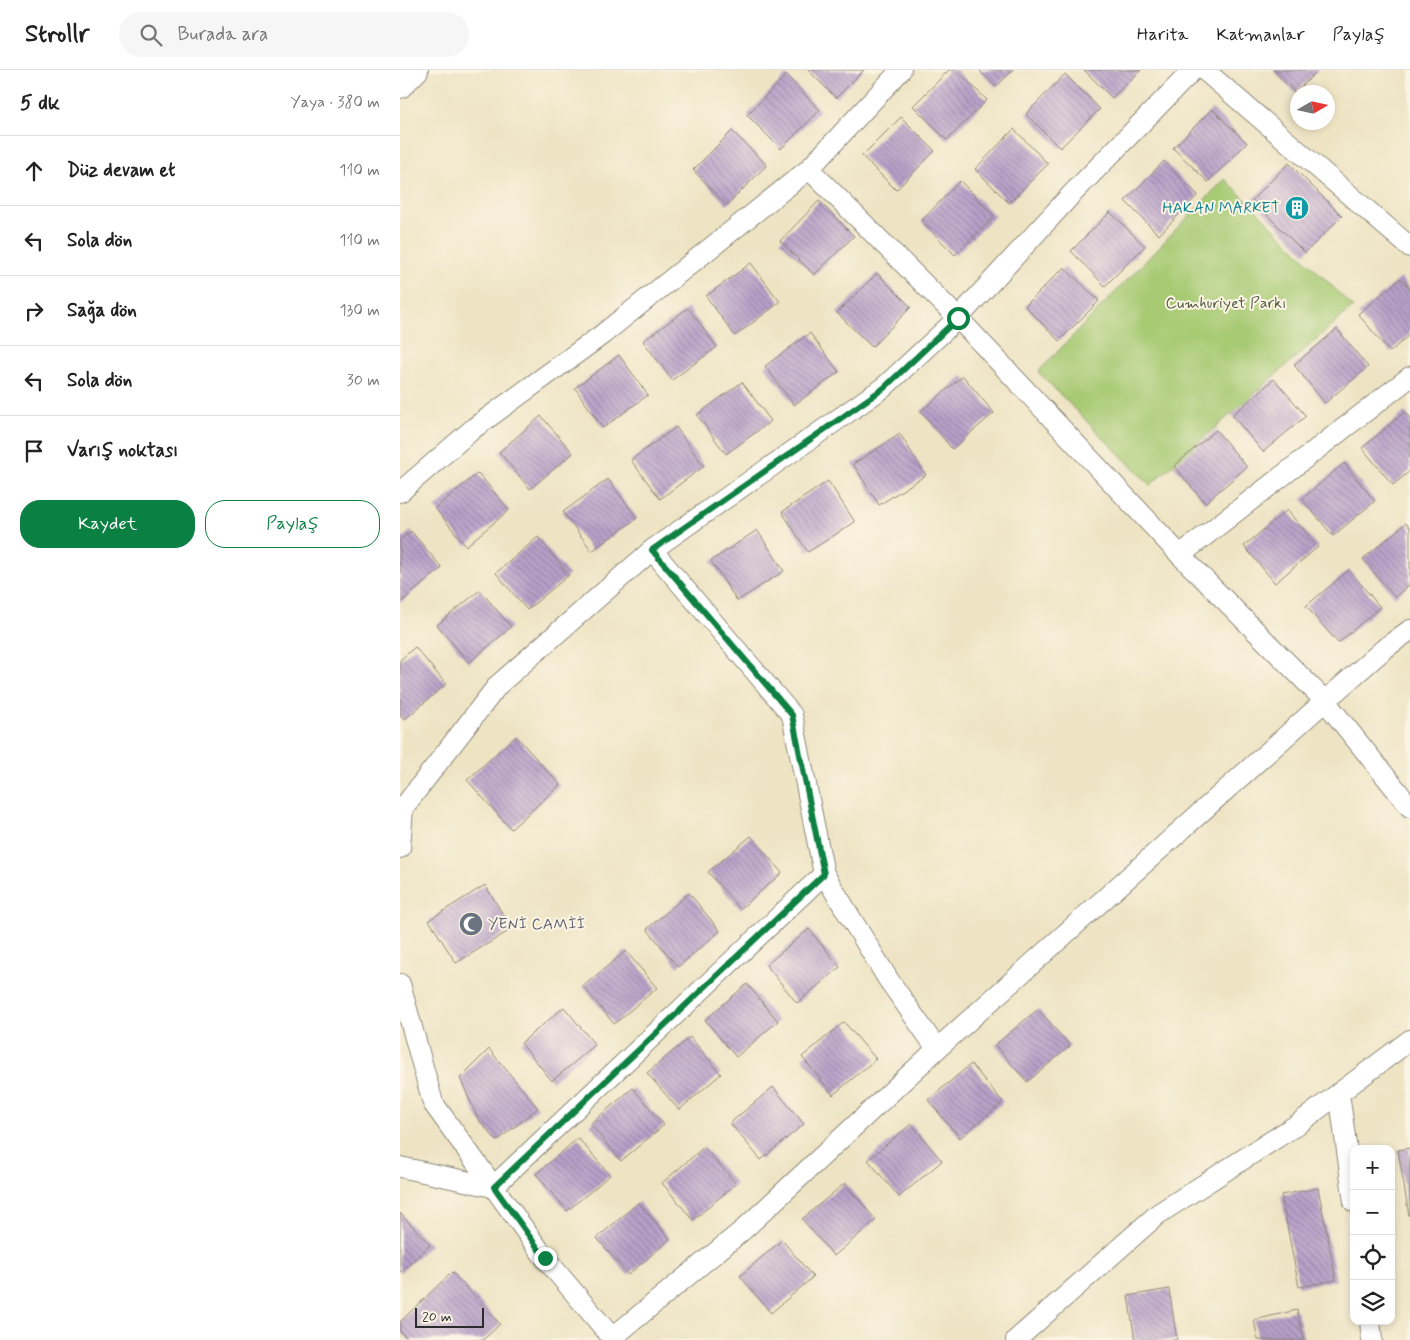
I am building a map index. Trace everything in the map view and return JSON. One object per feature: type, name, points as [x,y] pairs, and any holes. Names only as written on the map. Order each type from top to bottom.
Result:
[{"type":"street","points":[[400,86],[416,70]]},
{"type":"street","points":[[400,492],[474,428],[603,334],[809,168],[902,70]]},
{"type":"street","points":[[400,848],[401,806],[498,685],[652,550],[884,388],[958,318],[1071,195],[1193,70]]},
{"type":"street","points":[[1204,70],[1410,247]]},
{"type":"street","points":[[809,168],[958,318],[1180,555],[1325,701],[1410,807]]},
{"type":"street","points":[[1180,555],[1410,377]]},
{"type":"street","points":[[652,550],[792,715],[824,874],[888,979],[937,1049]]},
{"type":"street","points":[[400,984],[407,1036],[433,1103],[545,1258],[613,1339],[743,1230],[937,1049],[1325,701],[1384,649],[1410,630]]},
{"type":"street","points":[[494,1187],[824,874]]},
{"type":"street","points":[[1016,1340],[1158,1214],[1298,1124],[1410,1040]]},
{"type":"street","points":[[1339,1093],[1352,1190]]},
{"type":"street","points":[[400,1167],[494,1187]]},
{"type":"street","points":[[1370,1325],[1372,1340]]},
{"type":"green space","name":"Cumhuriyet Parkı","points":[[1225,179],[1353,307],[1150,485],[1038,372]]},
{"type":"building","points":[[808,70],[864,70],[836,98]]},
{"type":"building","points":[[949,70],[956,70],[987,100],[947,140],[913,106]]},
{"type":"building","points":[[979,70],[1013,70],[996,87]]},
{"type":"building","points":[[1084,70],[1141,70],[1112,98]]},
{"type":"building","points":[[1273,70],[1318,70],[1303,85],[1290,85],[1290,88]]},
{"type":"building","points":[[1065,74],[1100,109],[1060,148],[1026,114]]},
{"type":"building","points":[[786,75],[820,110],[781,149],[747,115]]},
{"type":"building","points":[[1212,109],[1247,143],[1208,182],[1173,148]]},
{"type":"building","points":[[901,117],[935,151],[896,190],[862,156]]},
{"type":"building","points":[[1014,129],[1048,164],[1009,203],[975,169]]},
{"type":"building","points":[[732,131],[767,165],[727,205],[693,170]]},
{"type":"building","points":[[1164,161],[1198,195],[1159,235],[1125,201]]},
{"type":"building","name":"HAKAN MARKET","points":[[1289,163],[1342,216],[1305,253],[1252,200]]},
{"type":"building","points":[[960,181],[995,216],[955,255],[921,221]]},
{"type":"building","points":[[819,201],[854,236],[814,275],[780,241]]},
{"type":"building","points":[[1110,212],[1145,246],[1105,286],[1071,251]]},
{"type":"building","points":[[751,263],[780,302],[735,336],[706,296]]},
{"type":"building","points":[[1064,267],[1099,301],[1059,341],[1025,306]]},
{"type":"building","points":[[877,273],[911,307],[872,347],[837,313]]},
{"type":"building","points":[[1401,278],[1410,289],[1410,334],[1390,352],[1358,314]]},
{"type":"building","points":[[688,308],[717,347],[672,380],[643,341]]},
{"type":"building","points":[[1337,329],[1368,367],[1325,403],[1294,365]]},
{"type":"building","points":[[810,333],[839,372],[794,405],[765,366]]},
{"type":"building","points":[[619,355],[648,395],[603,428],[575,388]]},
{"type":"building","points":[[963,376],[994,413],[952,449],[921,411]]},
{"type":"building","points":[[1274,379],[1306,416],[1263,452],[1232,415]]},
{"type":"building","points":[[742,382],[771,421],[726,454],[697,415]]},
{"type":"building","points":[[1405,412],[1410,418],[1410,471],[1393,485],[1362,448]]},
{"type":"building","points":[[541,416],[573,453],[530,489],[499,452]]},
{"type":"building","points":[[676,427],[704,466],[660,499],[631,460]]},
{"type":"building","points":[[1216,430],[1247,467],[1205,503],[1174,466]]},
{"type":"building","points":[[900,434],[926,475],[879,505],[853,464]]},
{"type":"building","points":[[1344,463],[1375,501],[1333,536],[1302,499]]},
{"type":"building","points":[[478,473],[509,510],[466,546],[435,508]]},
{"type":"building","points":[[608,479],[637,518],[592,551],[563,512]]},
{"type":"building","points":[[828,481],[855,522],[808,552],[782,512]]},
{"type":"building","points":[[1287,510],[1318,547],[1275,583],[1244,546]]},
{"type":"building","points":[[1406,523],[1410,528],[1410,584],[1395,597],[1363,559]]},
{"type":"building","points":[[757,530],[784,571],[737,601],[711,561]]},
{"type":"building","points":[[411,531],[442,568],[400,603],[400,540]]},
{"type":"building","points":[[538,537],[569,575],[527,610],[496,573]]},
{"type":"building","points":[[1349,570],[1380,607],[1338,643],[1306,606]]},
{"type":"building","points":[[480,590],[511,627],[469,663],[437,625]]},
{"type":"building","points":[[415,647],[446,684],[404,720],[400,716],[400,660]]},
{"type":"building","points":[[516,736],[560,785],[511,829],[467,780]]},
{"type":"building","points":[[751,836],[782,873],[740,909],[708,872]]},
{"type":"building","name":"YENİ CAMİİ","points":[[485,885],[512,929],[456,963],[429,920]]},
{"type":"building","points":[[689,893],[720,931],[678,967],[647,929]]},
{"type":"building","points":[[809,929],[840,967],[797,1003],[766,965]]},
{"type":"building","points":[[626,951],[657,988],[614,1024],[583,986]]},
{"type":"building","points":[[747,984],[778,1021],[736,1057],[705,1020]]},
{"type":"building","points":[[564,1007],[595,1045],[552,1081],[521,1043]]},
{"type":"building","points":[[1038,1009],[1070,1046],[1027,1082],[995,1045]]},
{"type":"building","points":[[844,1022],[876,1059],[833,1095],[802,1057]]},
{"type":"building","points":[[690,1037],[721,1074],[679,1110],[647,1073]]},
{"type":"building","points":[[489,1049],[538,1108],[497,1141],[478,1119],[460,1078]]},
{"type":"building","points":[[971,1064],[1003,1102],[960,1138],[928,1100]]},
{"type":"building","points":[[773,1087],[804,1124],[761,1160],[730,1123]]},
{"type":"building","points":[[633,1088],[664,1125],[621,1161],[590,1124]]},
{"type":"building","points":[[911,1124],[942,1161],[899,1197],[868,1160]]},
{"type":"building","points":[[578,1138],[610,1175],[567,1211],[536,1174]]},
{"type":"building","points":[[704,1147],[736,1184],[693,1220],[662,1183]]},
{"type":"building","points":[[1410,1148],[1410,1216],[1409,1216],[1398,1150]]},
{"type":"building","points":[[845,1183],[876,1220],[834,1256],[802,1219]]},
{"type":"building","points":[[1318,1188],[1336,1280],[1299,1287],[1281,1195]]},
{"type":"building","points":[[639,1202],[670,1239],[628,1275],[597,1238]]},
{"type":"building","points":[[400,1213],[430,1245],[400,1273]]},
{"type":"building","points":[[782,1240],[813,1277],[771,1313],[740,1276]]},
{"type":"building","points":[[452,1272],[500,1324],[483,1340],[409,1340],[400,1331],[400,1322]]},
{"type":"building","points":[[1169,1289],[1177,1340],[1135,1340],[1128,1296]]},
{"type":"building","points":[[1297,1310],[1304,1340],[1258,1340],[1254,1320]]},
{"type":"place","name":"HAKAN MARKET","points":[[1297,208]]},
{"type":"place","name":"YENİ CAMİİ","points":[[471,924]]},
{"type":"route","points":[[545,1258],[494,1187],[824,874],[792,715],[652,550],[692,524],[884,388],[958,318]]}]
